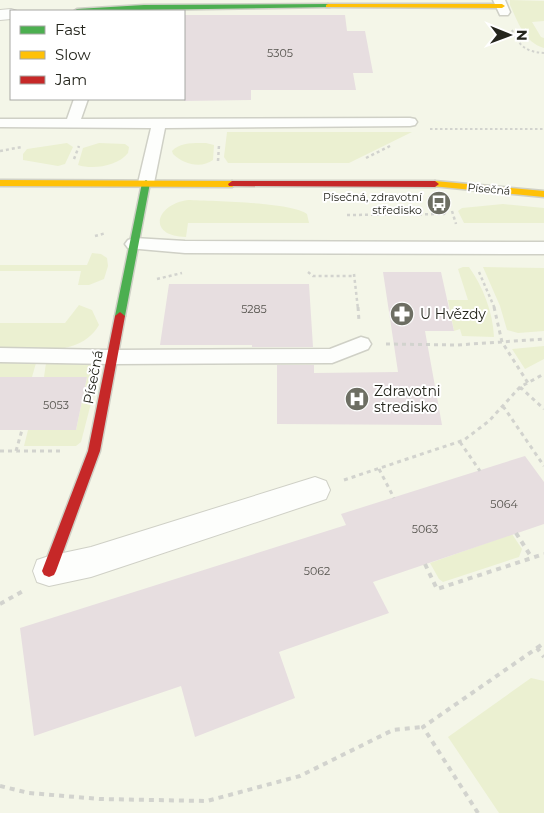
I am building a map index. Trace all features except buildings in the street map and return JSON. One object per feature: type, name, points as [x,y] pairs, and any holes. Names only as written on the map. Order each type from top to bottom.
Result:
[{"type":"street","points":[[109,10],[144,7],[502,6]]},
{"type":"street","name":"Písečná","points":[[434,184],[496,177]]},
{"type":"street","name":"Písečná","points":[[0,183],[434,184],[544,194]]},
{"type":"street","name":"Písečná","points":[[49,571],[94,450],[146,183]]},
{"type":"street","points":[[49,571],[91,562],[315,490]]},
{"type":"lane","points":[[73,123],[81,100]]},
{"type":"lane","points":[[0,123],[410,122]]},
{"type":"lane","points":[[146,183],[159,124]]},
{"type":"lane","points":[[134,244],[185,247],[544,248]]},
{"type":"lane","points":[[0,355],[112,357],[332,356],[361,344]]},
{"type":"path","points":[[525,50],[544,52]]},
{"type":"path","points":[[365,158],[390,146]]},
{"type":"path","points":[[451,206],[497,314],[502,342],[528,382]]},
{"type":"path","points":[[348,215],[444,214]]},
{"type":"path","points":[[313,276],[354,275],[361,344],[457,344],[544,339]]},
{"type":"path","points":[[315,490],[460,442],[489,421],[520,387],[544,374]]},
{"type":"path","points":[[520,387],[544,409]]},
{"type":"path","points":[[503,406],[544,466]]},
{"type":"path","points":[[16,451],[22,430]]},
{"type":"path","points":[[460,442],[480,471]]},
{"type":"path","points":[[0,451],[94,450]]},
{"type":"path","points":[[379,468],[394,498]]},
{"type":"path","points":[[516,533],[532,558]]},
{"type":"path","points":[[425,564],[438,589],[544,554]]},
{"type":"path","points":[[0,786],[29,793],[100,799],[207,802],[300,776],[392,730],[423,726],[544,643]]},
{"type":"path","points":[[537,648],[544,657]]},
{"type":"path","points":[[423,726],[478,813]]},
{"type":"green space","points":[[510,0],[544,1],[544,21],[532,22],[541,37],[544,38],[544,48],[531,41],[522,31],[510,5]]},
{"type":"green space","points":[[227,132],[412,132],[349,163],[228,163],[224,157]]},
{"type":"green space","points":[[67,143],[73,147],[65,164],[58,166],[23,160],[23,154],[27,149]]},
{"type":"green space","points":[[99,143],[125,144],[129,147],[128,153],[118,161],[105,166],[91,167],[78,165],[83,148]]},
{"type":"green space","points":[[206,143],[214,145],[213,160],[208,163],[198,165],[187,163],[173,154],[172,151],[183,145]]},
{"type":"green space","points":[[188,200],[286,207],[307,214],[309,223],[188,223],[186,237],[173,235],[165,231],[161,226],[160,220],[163,213],[169,207]]},
{"type":"green space","points":[[503,204],[544,208],[544,223],[464,223],[458,211],[462,208]]},
{"type":"green space","points":[[92,253],[101,254],[107,258],[108,266],[104,279],[89,285],[78,285],[81,271],[0,271],[0,265],[87,265]]},
{"type":"green space","points":[[469,267],[483,291],[492,318],[494,337],[462,336],[460,329],[454,331],[448,300],[468,300],[458,269]]},
{"type":"green space","points":[[483,267],[544,268],[544,331],[518,333],[507,330],[500,306]]},
{"type":"green space","points":[[79,305],[92,310],[99,325],[91,336],[80,343],[54,350],[0,349],[0,323],[65,323]]},
{"type":"green space","points":[[544,346],[544,359],[525,369],[512,349]]},
{"type":"green space","points":[[0,362],[36,363],[32,377],[0,377]]},
{"type":"green space","points":[[90,362],[96,366],[99,372],[81,442],[76,446],[24,446],[28,430],[76,430],[87,377],[44,377],[46,363]]},
{"type":"green space","points":[[512,534],[522,549],[519,557],[443,582],[439,579],[430,563]]},
{"type":"green space","points":[[531,678],[544,681],[544,813],[499,813],[448,737]]},
{"type":"traffic: fast","points":[[94,10],[144,7],[328,6]]},
{"type":"traffic: fast","points":[[120,316],[146,183]]},
{"type":"traffic: slow","points":[[328,6],[502,6]]},
{"type":"traffic: slow","points":[[0,183],[232,184]]},
{"type":"traffic: slow","points":[[435,184],[544,194]]},
{"type":"traffic: jam","points":[[232,184],[435,184]]},
{"type":"traffic: jam","points":[[49,571],[94,451],[120,316]]},
{"type":"place","name":"Písečná, zdravotní středisko","points":[[439,203]]},
{"type":"place","name":"U Hvězdy","points":[[402,314]]},
{"type":"place","name":"Zdravotni stredisko","points":[[357,399]]}]
